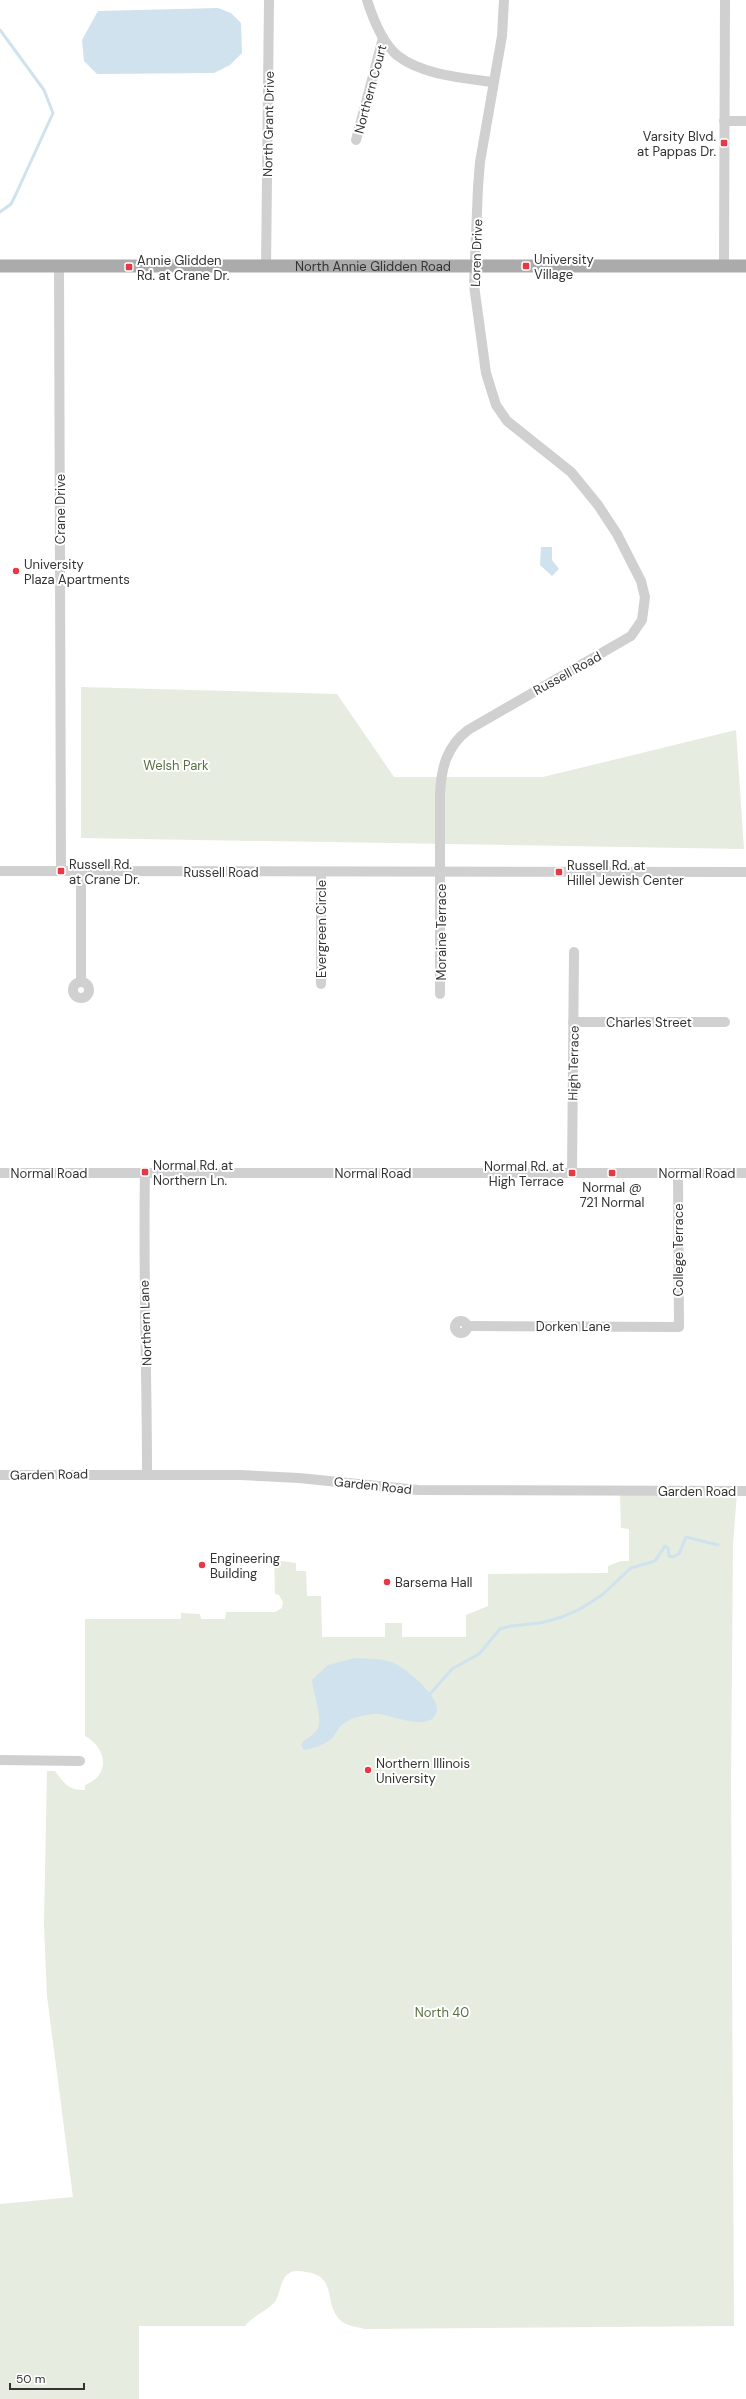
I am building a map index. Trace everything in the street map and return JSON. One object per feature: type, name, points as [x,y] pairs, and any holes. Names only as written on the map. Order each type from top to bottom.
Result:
[{"type":"main road","name":"North Annie Glidden Road","points":[[0,266],[746,266]]},
{"type":"street","name":"North Grant Drive","points":[[266,267],[269,0]]},
{"type":"street","points":[[367,0],[383,38],[398,56],[413,64],[442,73],[493,82]]},
{"type":"street","name":"Loren Drive","points":[[504,0],[502,36],[480,162],[477,252],[474,266],[475,292],[486,373],[496,405],[507,421],[571,472]]},
{"type":"street","points":[[724,266],[725,0]]},
{"type":"street","name":"Northern Court","points":[[356,140],[383,38]]},
{"type":"street","points":[[724,121],[746,121]]},
{"type":"street","name":"Crane Drive","points":[[59,266],[61,871]]},
{"type":"street","name":"Russell Road","points":[[441,871],[441,779],[443,766],[454,743],[468,730],[619,644],[631,636],[642,620],[645,597],[636,569],[609,522],[571,472]]},
{"type":"street","name":"Russell Road","points":[[0,871],[321,873],[441,871],[746,872]]},
{"type":"street","points":[[81,871],[81,981]]},
{"type":"street","name":"Moraine Terrace","points":[[440,994],[441,871]]},
{"type":"street","name":"Evergreen Circle","points":[[321,873],[321,984]]},
{"type":"street","name":"High Terrace","points":[[572,1173],[574,952]]},
{"type":"street","name":"Charles Street","points":[[574,1022],[725,1022]]},
{"type":"street","name":"Northern Lane","points":[[145,1172],[143,1261],[147,1351],[147,1473]]},
{"type":"street","name":"Normal Road","points":[[0,1173],[746,1173]]},
{"type":"street","name":"College Terrace","points":[[678,1173],[679,1327]]},
{"type":"street","name":"Dorken Lane","points":[[468,1326],[679,1327]]},
{"type":"street","name":"Garden Road","points":[[0,1475],[147,1473],[299,1478],[418,1490],[746,1491]]},
{"type":"street","points":[[0,1760],[80,1761]]},
{"type":"green space","name":"Welsh Park","points":[[81,687],[337,694],[394,777],[543,777],[736,730],[744,849],[81,838]]},
{"type":"green space","name":"North 40","points":[[620,1492],[737,1492],[733,1545],[731,1782],[734,2326],[365,2329],[349,2325],[340,2320],[335,2313],[329,2291],[322,2279],[316,2275],[294,2271],[285,2277],[281,2284],[276,2301],[251,2319],[245,2326],[139,2326],[139,2399],[0,2399],[0,2204],[73,2197],[47,1996],[44,1926],[47,1771],[55,1771],[64,1783],[71,1788],[85,1790],[85,1785],[93,1781],[99,1775],[102,1768],[102,1754],[98,1747],[85,1736],[85,1619],[181,1619],[181,1613],[200,1614],[201,1619],[225,1619],[226,1612],[275,1612],[282,1608],[283,1602],[279,1595],[275,1594],[274,1560],[296,1563],[296,1571],[306,1571],[307,1596],[321,1596],[322,1637],[385,1637],[385,1623],[402,1623],[402,1637],[466,1637],[466,1615],[488,1606],[488,1574],[608,1573],[608,1566],[621,1561],[629,1561],[629,1529],[621,1528]]},
{"type":"water","points":[[218,8],[231,13],[241,23],[242,53],[230,65],[214,73],[97,74],[84,61],[82,40],[98,11]]},
{"type":"water","points":[[541,547],[552,547],[552,560],[559,569],[552,576],[540,565]]},
{"type":"water","points":[[355,1658],[380,1659],[400,1666],[416,1679],[431,1695],[436,1703],[437,1711],[434,1717],[428,1721],[413,1722],[378,1714],[358,1717],[342,1725],[333,1737],[324,1744],[304,1750],[301,1745],[317,1730],[319,1726],[319,1713],[312,1680],[328,1665]]},
{"type":"waterway","points":[[0,30],[44,90],[53,113],[11,204],[0,212]]},
{"type":"waterway","points":[[430,1694],[452,1669],[479,1654],[500,1629],[511,1626],[540,1623],[562,1617],[580,1609],[602,1595],[631,1568],[655,1561],[665,1546],[668,1548],[669,1556],[673,1557],[679,1554],[686,1537],[718,1545]]},
{"type":"place","name":"Varsity Blvd. at Pappas Dr.","points":[[724,143]]},
{"type":"place","name":"University Village","points":[[526,266]]},
{"type":"place","name":"Annie Glidden Rd. at Crane Dr.","points":[[129,267]]},
{"type":"place","name":"University Plaza Apartments","points":[[16,571]]},
{"type":"place","name":"Russell Rd. at Crane Dr.","points":[[61,871]]},
{"type":"place","name":"Russell Rd. at Hillel Jewish Center","points":[[559,872]]},
{"type":"place","name":"Normal Rd. at Northern Ln.","points":[[145,1172]]},
{"type":"place","name":"Normal Rd. at High Terrace","points":[[572,1173]]},
{"type":"place","name":"Normal @ 721 Normal","points":[[612,1173]]},
{"type":"place","name":"Engineering Building","points":[[202,1565]]},
{"type":"place","name":"Barsema Hall","points":[[387,1582]]},
{"type":"place","name":"Northern Illinois University","points":[[368,1770]]}]
